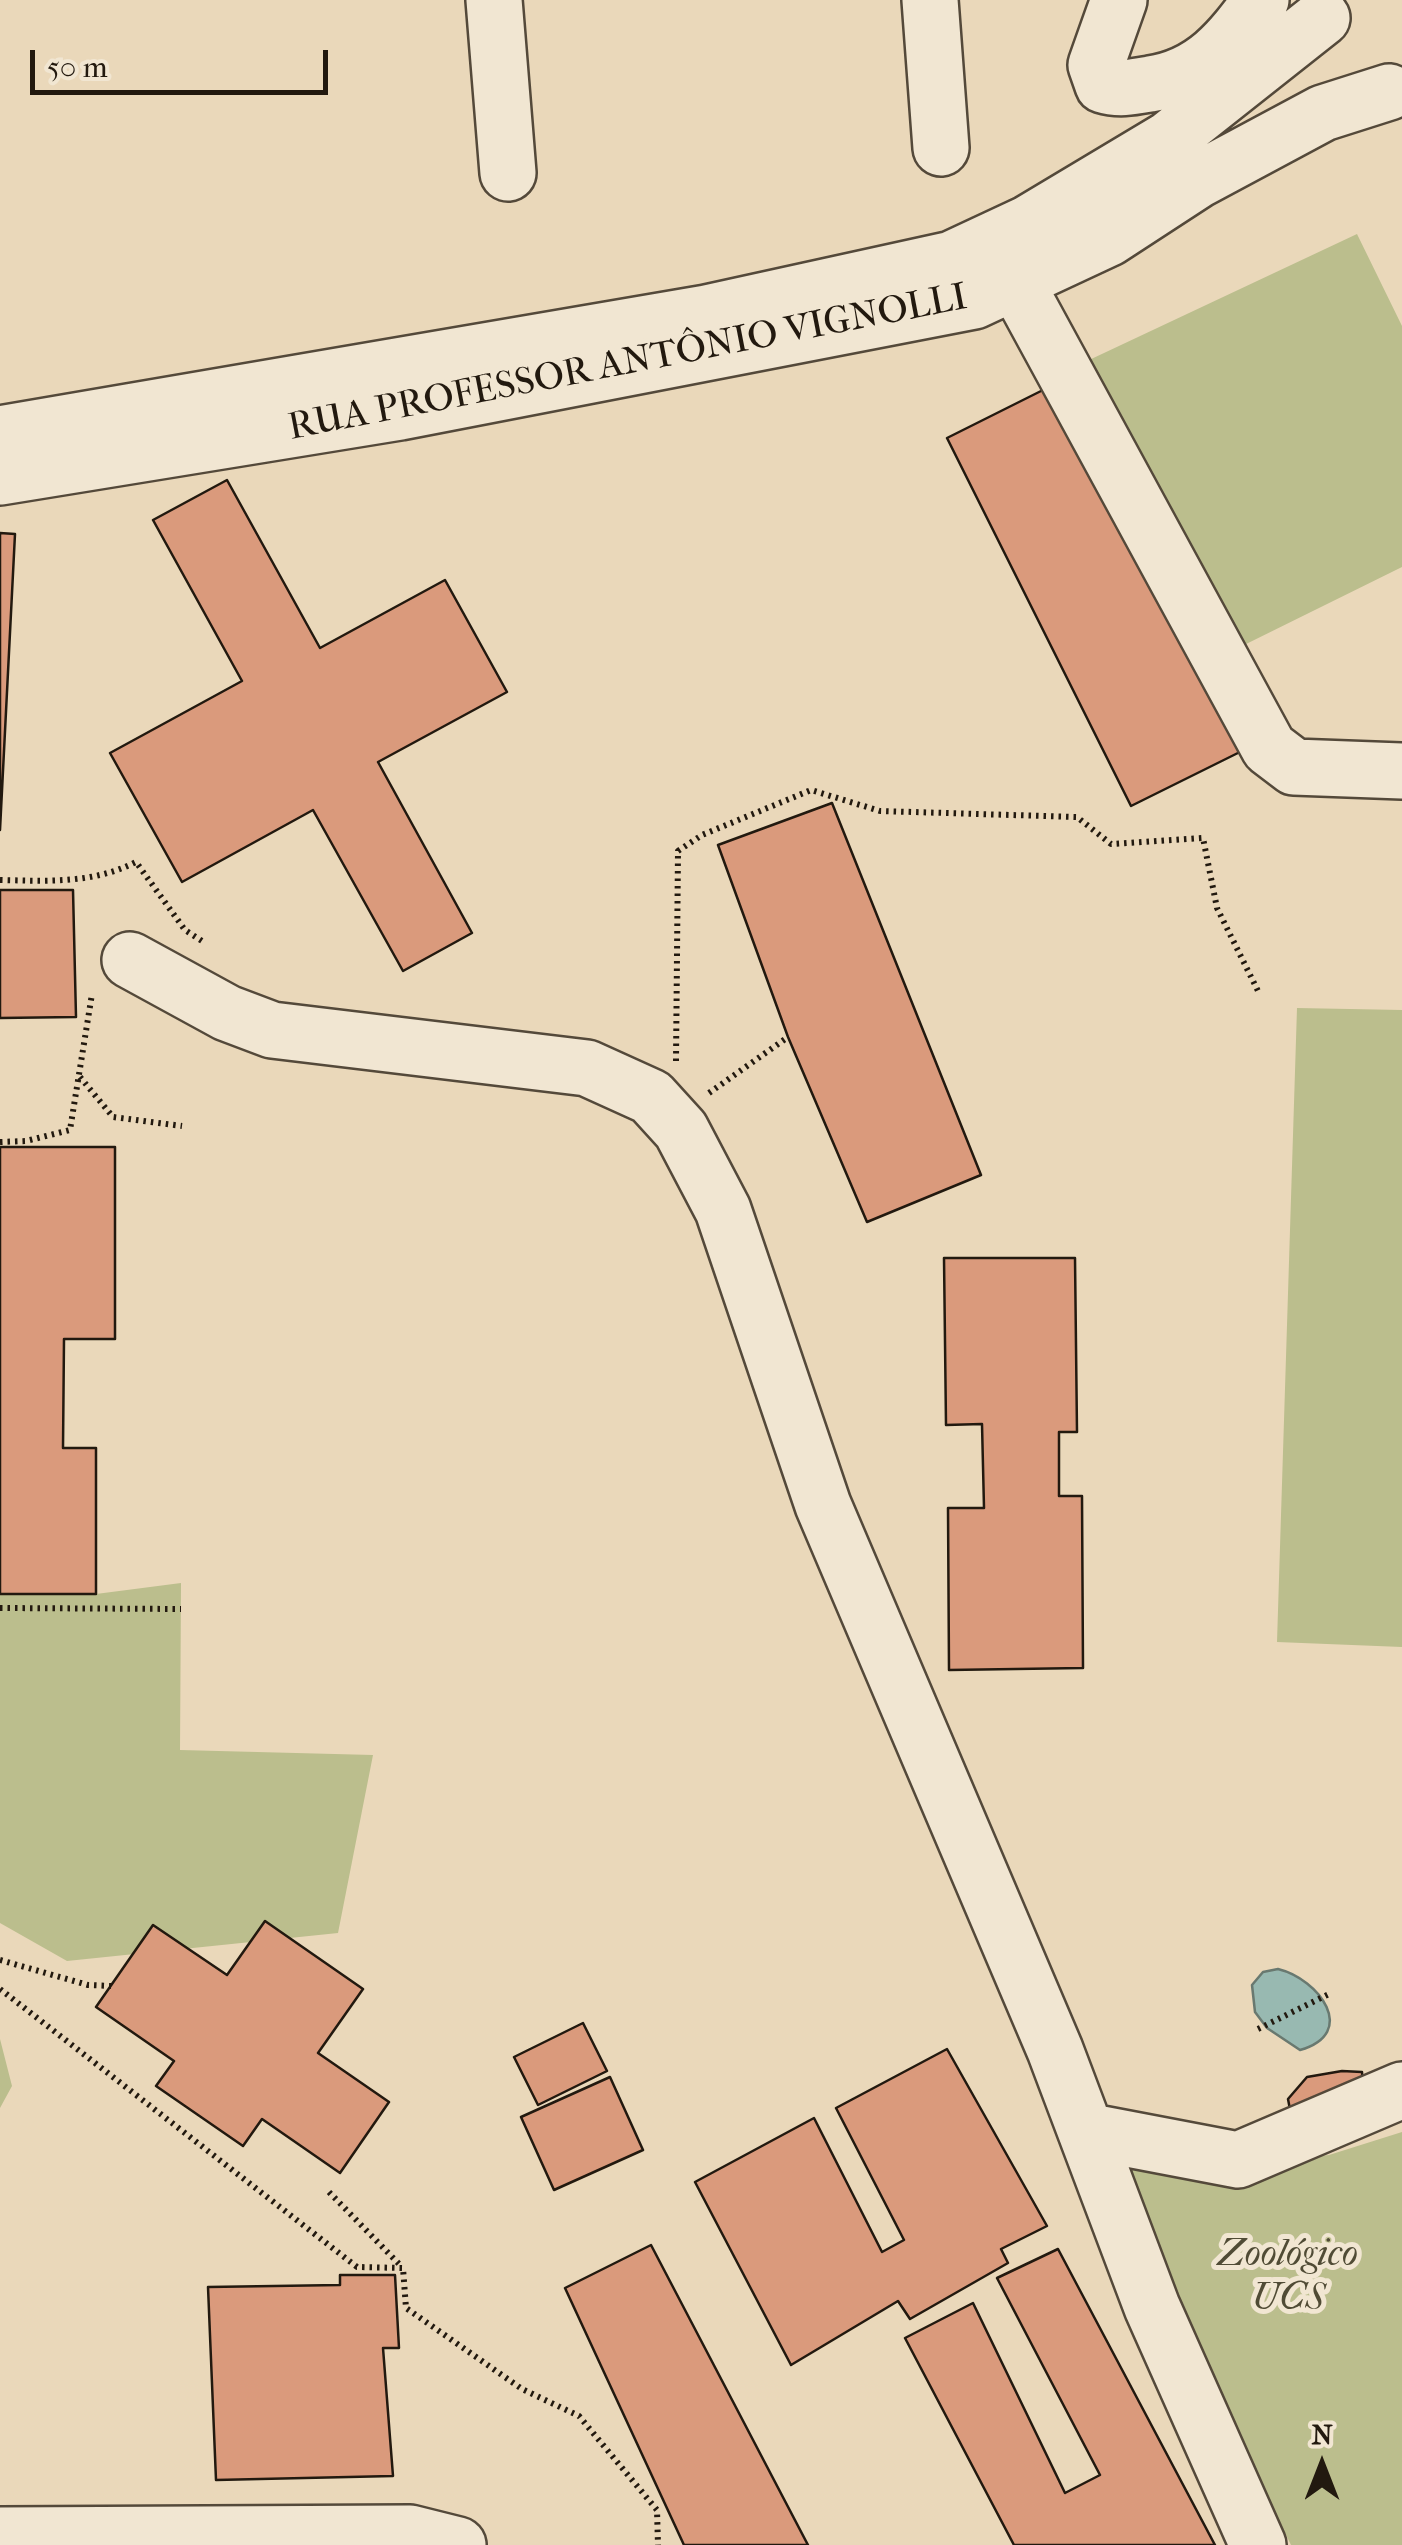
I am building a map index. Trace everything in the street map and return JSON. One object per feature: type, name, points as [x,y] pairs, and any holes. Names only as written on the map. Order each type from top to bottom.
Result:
[{"type":"street","points":[[494,0],[508,172]]},
{"type":"street","points":[[930,0],[941,148]]},
{"type":"street","points":[[1119,0],[1096,66],[1103,84],[1116,89],[1176,80],[1204,66],[1226,46],[1260,0]]},
{"type":"street","name":"RUA PROFESSOR ANTÔNIO VIGNOLLI","points":[[1324,9],[1325,42],[1338,66],[1365,86],[1396,91]]},
{"type":"street","name":"RUA PROFESSOR ANTÔNIO VIGNOLLI","points":[[872,298],[1028,224],[1170,139],[1324,9]]},
{"type":"street","name":"RUA PROFESSOR ANTÔNIO VIGNOLLI","points":[[0,477],[400,412],[712,331],[872,298],[974,301],[1110,238],[1198,180],[1324,113],[1396,91]]},
{"type":"street","points":[[1015,281],[1268,748],[1294,768],[1402,771]]},
{"type":"street","name":"RUA PROFESSOR ANTÔNIO VIGNOLLI","points":[[0,434],[712,331]]},
{"type":"street","points":[[111,977],[227,1012],[272,1030],[587,1068],[651,1097],[681,1130],[723,1210],[823,1505],[944,1783],[1086,2131],[1152,2307],[1258,2545]]},
{"type":"street","points":[[1086,2131],[1238,2160],[1402,2090]]},
{"type":"street","points":[[0,2534],[410,2534],[458,2545]]},
{"type":"path","points":[[676,1077],[678,851],[702,835],[810,790],[880,811],[1077,817],[1110,844],[1204,838],[1217,908],[1260,994]]},
{"type":"path","points":[[0,880],[60,882],[108,876],[136,862],[184,930],[214,949]]},
{"type":"path","points":[[0,1142],[26,1141],[70,1130],[79,1076],[111,977]]},
{"type":"path","points":[[692,1086],[707,1094],[788,1037]]},
{"type":"path","points":[[79,1076],[112,1117],[182,1126]]},
{"type":"path","points":[[0,1608],[180,1609]]},
{"type":"path","points":[[0,1960],[88,1984],[111,1986]]},
{"type":"path","points":[[0,1990],[357,2266],[403,2268]]},
{"type":"path","points":[[1258,2029],[1331,1992]]},
{"type":"path","points":[[330,2192],[403,2268],[406,2308],[522,2390],[579,2416],[656,2510],[658,2545]]},
{"type":"green space","points":[[1357,234],[1402,326],[1402,567],[1236,649],[1087,361]]},
{"type":"green space","points":[[1297,1008],[1402,1010],[1402,1647],[1277,1642]]},
{"type":"green space","points":[[181,1583],[180,1750],[373,1755],[338,1933],[67,1961],[0,1923],[0,1594],[96,1594]]},
{"type":"green space","points":[[0,2039],[12,2086],[0,2108]]},
{"type":"green space","name":"Zoológico UCS","points":[[1402,2132],[1402,2545],[1291,2545],[1138,2237],[1123,2142],[1238,2165],[1329,2155]]},
{"type":"water","points":[[1278,1969],[1307,1983],[1319,1995],[1330,2020],[1327,2032],[1318,2042],[1300,2050],[1267,2028],[1255,2012],[1252,1985],[1263,1972]]},
{"type":"building","points":[[1067,378],[1252,746],[1131,806],[947,438]]},
{"type":"building","points":[[227,480],[320,648],[445,580],[507,692],[378,762],[472,933],[403,971],[313,810],[182,882],[110,753],[242,681],[153,520]]},
{"type":"building","points":[[0,533],[15,534],[0,830]]},
{"type":"building","points":[[832,803],[981,1175],[867,1222],[788,1037],[718,845]]},
{"type":"building","points":[[0,890],[73,890],[76,1017],[0,1018]]},
{"type":"building","points":[[0,1147],[115,1147],[115,1339],[64,1339],[63,1448],[96,1448],[96,1594],[0,1594]]},
{"type":"building","points":[[944,1258],[1075,1258],[1077,1432],[1059,1432],[1059,1496],[1082,1496],[1083,1668],[949,1670],[948,1508],[984,1508],[982,1424],[946,1425]]},
{"type":"building","points":[[265,1921],[363,1989],[318,2053],[389,2102],[340,2173],[262,2119],[243,2146],[156,2086],[174,2061],[96,2007],[153,1925],[227,1975]]},
{"type":"building","points":[[583,2023],[607,2071],[538,2105],[514,2057]]},
{"type":"building","points":[[947,2049],[1047,2226],[1001,2249],[1008,2263],[910,2319],[898,2301],[791,2365],[695,2182],[814,2118],[882,2252],[904,2240],[836,2108]]},
{"type":"building","points":[[1362,2072],[1364,2100],[1292,2120],[1288,2099],[1307,2077]]},
{"type":"building","points":[[610,2077],[643,2150],[554,2190],[521,2117]]},
{"type":"building","points":[[651,2245],[808,2545],[684,2545],[565,2288]]},
{"type":"building","points":[[1058,2249],[1215,2545],[1014,2545],[905,2338],[973,2303],[1065,2493],[1100,2475],[997,2278]]},
{"type":"building","points":[[340,2275],[395,2275],[399,2348],[383,2348],[393,2476],[216,2480],[208,2287],[340,2285]]}]
